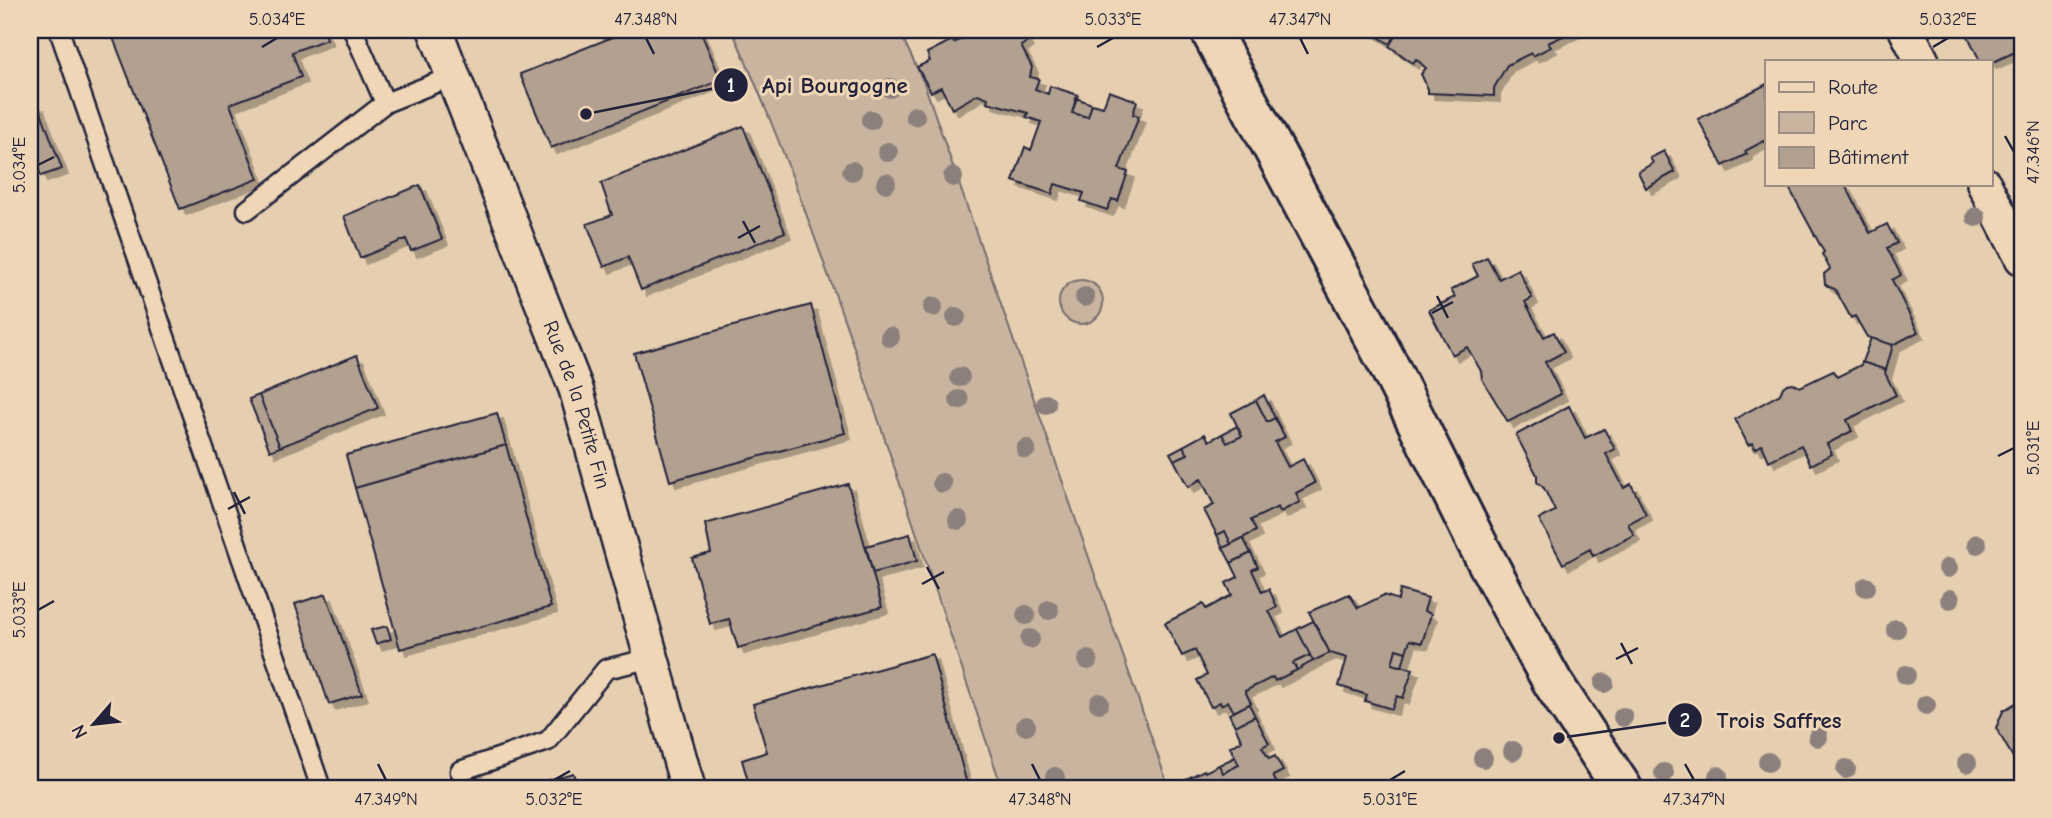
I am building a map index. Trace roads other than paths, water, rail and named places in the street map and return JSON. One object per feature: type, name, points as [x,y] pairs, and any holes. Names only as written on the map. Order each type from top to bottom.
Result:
[{"type":"street","name":"Rue de la Petite Fin","points":[[435,30],[576,389],[688,788]]},
{"type":"street","points":[[1210,30],[1387,362],[1518,620],[1553,682],[1622,788]]},
{"type":"street","points":[[1906,30],[1921,60]]},
{"type":"street","points":[[1985,186],[2022,258]]},
{"type":"lane","points":[[59,30],[321,788]]},
{"type":"lane","points":[[353,30],[385,103]]},
{"type":"lane","points":[[247,210],[385,103],[453,76]]},
{"type":"lane","points":[[460,771],[548,741],[606,669],[652,658]]},
{"type":"place","name":"Api Bourgogne","points":[[586,114]]},
{"type":"place","name":"Trois Saffres","points":[[1559,738]]}]
